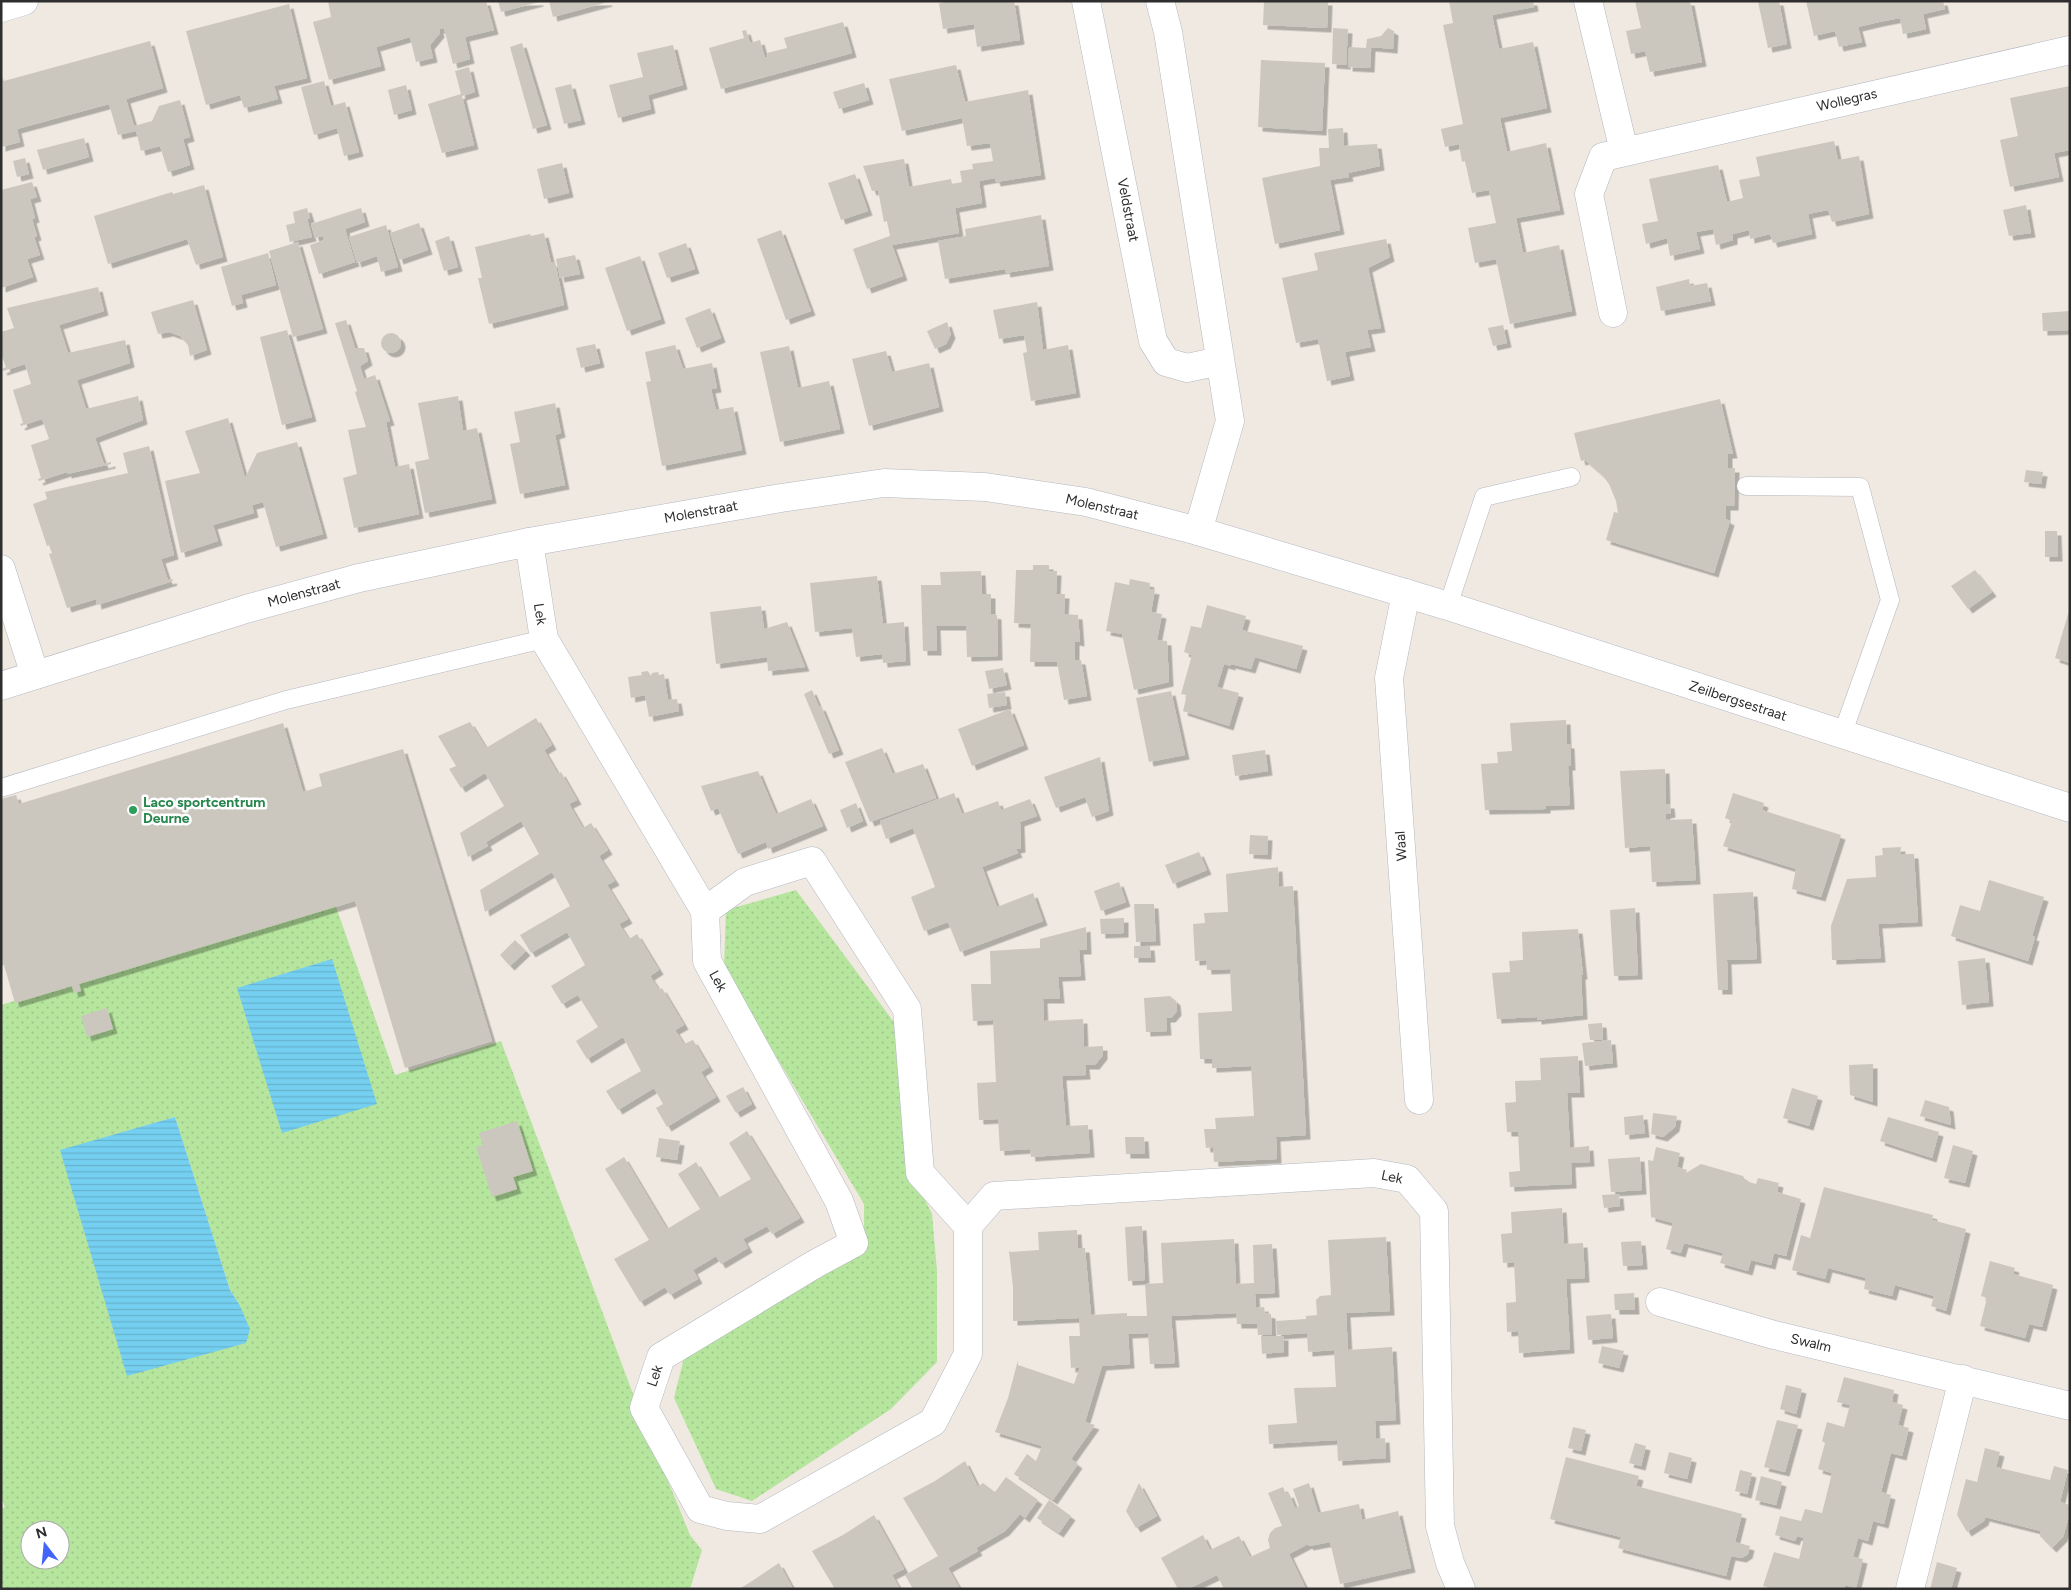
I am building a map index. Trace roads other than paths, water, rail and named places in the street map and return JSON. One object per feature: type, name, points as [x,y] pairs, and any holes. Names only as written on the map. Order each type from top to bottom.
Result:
[{"type":"street","points":[[1,8],[24,1]]},
{"type":"street","name":"Veldstraat","points":[[1086,1],[1153,340],[1166,362],[1187,368],[1220,361]]},
{"type":"street","points":[[1160,1],[1168,32],[1230,421],[1198,531]]},
{"type":"street","points":[[1588,1],[1624,151]]},
{"type":"street","name":"Wollegras","points":[[1613,313],[1589,194],[1603,156],[2070,50]]},
{"type":"street","name":"Molenstraat","points":[[1,686],[246,609],[350,581],[529,542],[781,498],[884,483],[985,487],[1086,502],[1198,531],[1406,593]]},
{"type":"street","name":"Lek","points":[[529,542],[544,639],[705,911],[707,961],[839,1201],[854,1243],[815,1264],[661,1358],[644,1408],[700,1508],[727,1516],[760,1519],[933,1422],[968,1354],[968,1226],[994,1196],[1374,1173],[1407,1179],[1434,1211],[1440,1526],[1450,1563],[1461,1589]]},
{"type":"street","points":[[1,569],[35,675]]},
{"type":"street","name":"Zeilbergsestraat","points":[[1406,593],[2070,808]]},
{"type":"street","name":"Waal","points":[[1406,593],[1389,678],[1419,1100]]},
{"type":"street","points":[[705,911],[745,882],[812,861],[907,1009],[920,1173],[968,1226]]},
{"type":"street","name":"Swalm","points":[[1660,1302],[1774,1335],[2070,1406]]},
{"type":"street","points":[[1910,1589],[1963,1379]]},
{"type":"lane","points":[[1448,606],[1484,497],[1571,477]]},
{"type":"lane","points":[[1746,486],[1860,487],[1890,600],[1842,735]]},
{"type":"lane","points":[[1,788],[286,700],[544,639]]},
{"type":"water","points":[[332,959],[377,1104],[282,1133],[237,988]]},
{"type":"water","points":[[175,1117],[230,1290],[239,1304],[250,1329],[246,1343],[127,1376],[60,1150]]},
{"type":"place","name":"Laco sportcentrum Deurne","points":[[133,810]]}]
